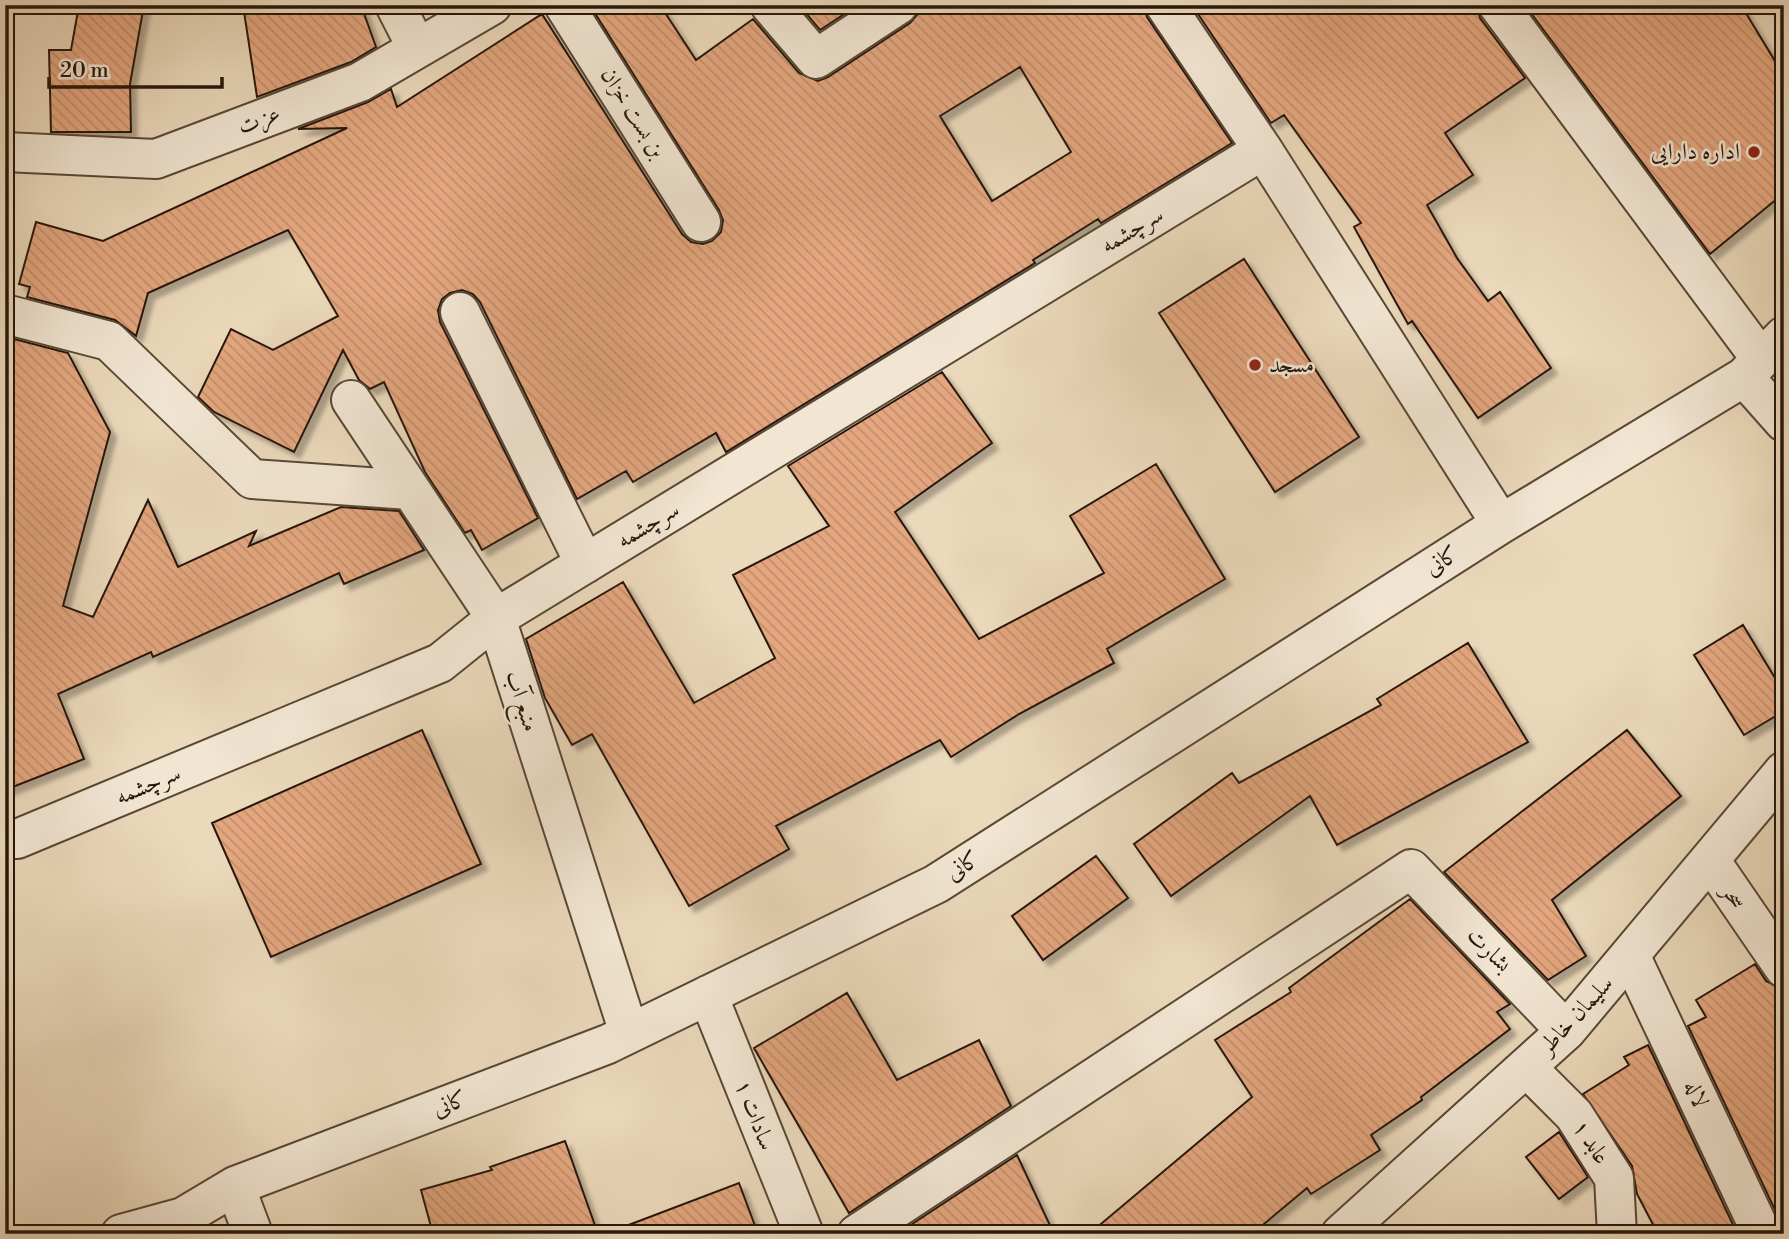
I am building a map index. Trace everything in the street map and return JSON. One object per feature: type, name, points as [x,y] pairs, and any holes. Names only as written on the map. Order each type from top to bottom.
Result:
[{"type":"street","points":[[395,5],[417,48]]},
{"type":"street","name":"عزت","points":[[5,152],[156,159],[360,82],[492,5]]},
{"type":"street","name":"بن بست خزان","points":[[564,5],[701,222]]},
{"type":"street","points":[[769,5],[816,59],[898,5]]},
{"type":"street","points":[[1165,5],[1263,150],[1501,524]]},
{"type":"street","points":[[1498,5],[1763,357],[1784,422]]},
{"type":"street","name":"سرچشمه","points":[[5,839],[17,839],[440,663],[496,618],[1263,150]]},
{"type":"street","points":[[460,312],[585,564]]},
{"type":"street","points":[[5,314],[109,341],[252,479],[410,490]]},
{"type":"street","name":"کانی","points":[[121,1234],[183,1217],[235,1186],[608,1044],[936,884],[1763,357]]},
{"type":"street","name":"منبع آب","points":[[351,400],[496,618],[629,1033]]},
{"type":"street","name":"سلیمان خاطر","points":[[1341,1234],[1566,1031],[1784,771]]},
{"type":"street","name":"سحر","points":[[1710,860],[1784,968]]},
{"type":"street","name":"بشارت","points":[[857,1234],[1411,869],[1566,1031]]},
{"type":"street","name":"لاله","points":[[1630,955],[1762,1234]]},
{"type":"street","name":"سادات ۱","points":[[708,995],[804,1234]]},
{"type":"street","name":"عابد ۱","points":[[1526,1067],[1574,1115],[1614,1178],[1616,1234]]},
{"type":"street","points":[[235,1186],[253,1234]]},
{"type":"building","points":[[79,5],[144,5],[130,84],[131,132],[51,132],[49,50],[71,50]]},
{"type":"building","points":[[243,5],[361,5],[376,47],[351,62],[257,97]]},
{"type":"building","points":[[660,5],[696,60],[753,19],[799,73],[818,81],[910,23],[917,15],[920,5],[1143,5],[1147,17],[1232,143],[1101,223],[1098,219],[1033,260],[1035,263],[726,452],[716,433],[633,482],[626,471],[577,499],[480,302],[473,294],[462,290],[450,293],[442,299],[438,310],[440,322],[538,518],[482,550],[471,530],[465,533],[425,472],[384,382],[370,389],[359,380],[343,350],[294,452],[214,412],[198,397],[231,329],[273,350],[338,316],[288,230],[148,293],[136,336],[115,320],[27,297],[30,287],[19,284],[36,222],[103,241],[347,128],[298,129],[368,102],[391,89],[397,107],[542,14],[682,234],[691,242],[703,244],[712,241],[721,232],[723,220],[719,210],[591,7]],"holes":[[[1020,67],[1071,152],[992,201],[940,116]]]},
{"type":"building","points":[[799,5],[858,5],[820,30]]},
{"type":"building","points":[[1192,5],[1477,5],[1480,18],[1525,78],[1445,133],[1473,175],[1427,205],[1457,258],[1488,301],[1500,292],[1551,368],[1478,418],[1412,321],[1408,324],[1354,227],[1361,223],[1284,115],[1271,123]]},
{"type":"building","points":[[1525,5],[1741,5],[1784,76],[1784,193],[1710,254]]},
{"type":"building","points":[[1244,259],[1359,437],[1275,492],[1159,313]]},
{"type":"building","points":[[14,339],[68,353],[110,432],[63,606],[93,617],[148,500],[178,567],[256,531],[249,546],[341,507],[399,511],[424,550],[344,584],[339,573],[153,657],[151,652],[58,694],[84,759],[5,790],[5,369]]},
{"type":"building","points":[[942,372],[992,443],[895,512],[979,639],[1104,573],[1070,516],[1156,464],[1225,579],[1107,649],[1114,663],[1019,714],[951,757],[940,740],[776,826],[789,849],[689,906],[592,734],[572,745],[545,698],[526,639],[623,582],[694,703],[775,658],[733,575],[829,526],[788,466]]},
{"type":"building","points":[[1743,625],[1784,693],[1784,711],[1744,735],[1694,655]]},
{"type":"building","points":[[1468,643],[1528,742],[1337,845],[1310,796],[1171,896],[1134,844],[1232,773],[1239,783],[1381,705],[1377,699]]},
{"type":"building","points":[[422,730],[481,864],[271,957],[212,823]]},
{"type":"building","points":[[1627,730],[1681,796],[1552,900],[1586,956],[1548,980],[1444,872]]},
{"type":"building","points":[[1096,856],[1128,898],[1043,960],[1012,916]]},
{"type":"building","points":[[1410,899],[1510,1004],[1497,1012],[1510,1029],[1421,1097],[1422,1100],[1371,1135],[1380,1150],[1311,1194],[1307,1188],[1252,1234],[1089,1234],[1252,1097],[1215,1040],[1291,992],[1289,988]]},
{"type":"building","points":[[1755,964],[1766,981],[1784,990],[1784,1206],[1775,1210],[1688,1026],[1706,1017],[1696,1000]]},
{"type":"building","points":[[847,993],[897,1080],[979,1040],[1011,1106],[849,1213],[754,1048]]},
{"type":"building","points":[[1648,1045],[1736,1231],[1731,1234],[1658,1234],[1637,1194],[1632,1166],[1583,1094],[1629,1065],[1624,1057]]},
{"type":"building","points":[[1559,1132],[1588,1177],[1559,1199],[1526,1157]]},
{"type":"building","points":[[565,1141],[598,1234],[433,1234],[421,1190],[492,1170],[490,1167]]},
{"type":"building","points":[[1017,1155],[1054,1234],[897,1234]]},
{"type":"building","points":[[739,1183],[758,1234],[618,1234],[618,1229]]},
{"type":"place","name":"اداره دارایی","points":[[1754,152]]},
{"type":"place","name":"مسجد","points":[[1255,365]]}]
